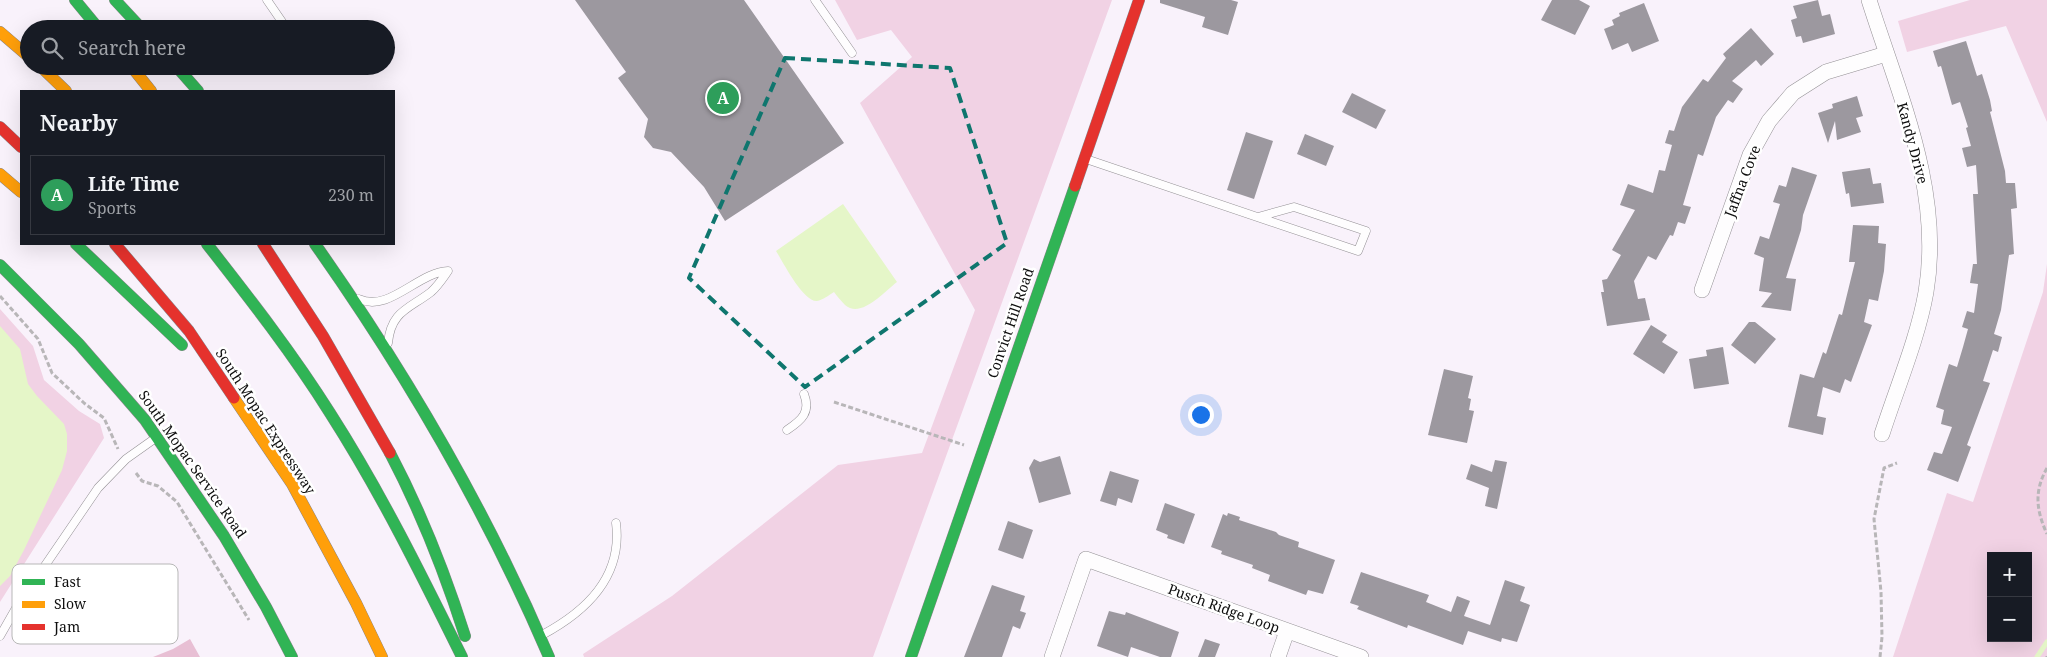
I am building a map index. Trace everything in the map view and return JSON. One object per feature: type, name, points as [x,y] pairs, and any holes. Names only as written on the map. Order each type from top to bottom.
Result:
[{"type":"main road","points":[[75,0],[92,20]]},
{"type":"main road","name":"Convict Hill Road","points":[[911,657],[1138,0]]},
{"type":"main road","points":[[117,1],[134,20]]},
{"type":"main road","points":[[0,32],[20,49]]},
{"type":"main road","points":[[49,75],[65,90]]},
{"type":"main road","points":[[138,75],[150,90]]},
{"type":"main road","points":[[184,75],[197,90]]},
{"type":"main road","points":[[0,127],[20,146]]},
{"type":"main road","points":[[0,174],[20,191]]},
{"type":"main road","points":[[77,245],[133,300],[220,380]]},
{"type":"main road","name":"South Mopac Expressway","points":[[116,245],[189,331],[220,380],[292,484],[356,603],[382,657]]},
{"type":"main road","points":[[208,245],[259,311],[345,438],[416,565],[462,657]]},
{"type":"main road","points":[[264,245],[329,346],[418,509],[454,596],[471,657]]},
{"type":"main road","points":[[317,245],[387,350],[428,418],[499,549],[549,657]]},
{"type":"main road","name":"South Mopac Service Road","points":[[0,265],[83,348],[124,393],[158,436],[214,516],[244,566],[292,657]]},
{"type":"street","name":"Kandy Drive","points":[[1869,0],[1918,152],[1924,179],[1930,234],[1928,272],[1921,316],[1882,434]]},
{"type":"street","name":"Jaffna Cove","points":[[1702,290],[1750,155],[1769,121],[1793,93],[1826,72],[1886,54]]},
{"type":"street","name":"Pusch Ridge Loop","points":[[1052,657],[1086,559],[1362,657]]},
{"type":"street","points":[[1278,657],[1287,631]]},
{"type":"lane","points":[[267,0],[281,20]]},
{"type":"lane","points":[[815,0],[852,53]]},
{"type":"lane","points":[[1084,158],[1258,218],[1358,251],[1366,231],[1294,207],[1258,218]]},
{"type":"lane","points":[[350,294],[363,300],[376,302],[398,293],[427,276],[439,271],[448,271],[432,291],[406,308],[395,318],[389,333],[387,350]]},
{"type":"lane","points":[[787,430],[801,420],[808,408],[804,394]]},
{"type":"lane","points":[[46,564],[98,488],[126,459],[158,436]]},
{"type":"lane","points":[[540,636],[567,621],[592,600],[607,576],[612,562],[617,532],[616,523]]},
{"type":"lane","points":[[0,636],[12,615]]},
{"type":"path","points":[[0,296],[38,339],[52,373],[84,404],[104,418],[118,449]]},
{"type":"path","points":[[834,402],[967,446]]},
{"type":"path","points":[[1880,657],[1882,637],[1881,592],[1874,519],[1884,468],[1897,463]]},
{"type":"path","points":[[2047,468],[2039,481],[2037,502],[2041,521],[2047,534]]},
{"type":"path","points":[[136,472],[142,481],[158,486],[177,502],[254,627]]},
{"type":"highlighted area","points":[[785,58],[950,68],[1007,243],[805,387],[689,278]]},
{"type":"shaded area","points":[[835,0],[1112,0],[873,657],[584,657],[583,654],[672,596],[838,465],[922,453],[975,310],[860,103],[912,57],[891,30],[857,40]]},
{"type":"shaded area","points":[[1970,0],[2047,0],[2047,122],[2006,26],[1907,52],[1898,21]]},
{"type":"shaded area","points":[[843,204],[897,282],[865,307],[858,309],[845,305],[834,292],[824,299],[812,300],[800,289],[776,251]]},
{"type":"shaded area","points":[[2047,264],[2047,657],[1893,657],[1947,493],[1973,502],[2043,292]]},
{"type":"shaded area","points":[[0,309],[33,346],[44,380],[79,411],[100,424],[104,438],[24,564],[12,564],[12,583],[0,602]]},
{"type":"shaded area","points":[[0,326],[20,349],[28,384],[64,424],[67,434],[67,451],[62,470],[24,550],[16,564],[12,564],[10,576],[0,586]]},
{"type":"shaded area","points":[[190,639],[200,657],[153,657],[173,649]]},
{"type":"building","points":[[575,0],[744,0],[844,143],[725,221],[704,187],[671,152],[653,148],[644,137],[648,119],[618,78],[626,72]]},
{"type":"building","points":[[1160,0],[1231,0],[1238,2],[1228,35],[1202,27],[1205,17],[1160,3]]},
{"type":"building","points":[[1552,0],[1579,0],[1590,6],[1575,35],[1541,20]]},
{"type":"building","points":[[1818,0],[1822,16],[1830,14],[1835,34],[1803,43],[1801,36],[1796,37],[1791,20],[1797,18],[1793,6]]},
{"type":"building","points":[[1644,3],[1659,41],[1632,52],[1628,43],[1612,50],[1604,29],[1614,25],[1612,20],[1620,16],[1619,13]]},
{"type":"building","points":[[1751,28],[1774,54],[1761,66],[1756,60],[1732,81],[1743,89],[1733,103],[1728,100],[1716,117],[1703,156],[1698,154],[1683,205],[1691,207],[1685,224],[1678,222],[1673,236],[1670,235],[1656,260],[1648,256],[1634,281],[1638,299],[1645,298],[1650,320],[1607,326],[1601,292],[1604,292],[1602,280],[1607,279],[1621,255],[1612,250],[1635,210],[1620,205],[1628,184],[1653,193],[1659,170],[1665,171],[1672,145],[1665,143],[1669,130],[1674,131],[1682,107],[1703,79],[1708,82],[1726,58],[1723,54]]},
{"type":"building","points":[[1966,41],[1977,76],[1982,74],[1990,100],[1992,111],[1990,112],[2005,171],[2006,183],[2015,183],[2017,208],[2011,209],[2014,254],[2009,255],[2001,310],[1994,334],[2002,337],[1998,352],[1993,350],[1983,381],[1990,383],[1967,445],[1971,447],[1958,482],[1927,470],[1934,452],[1942,454],[1952,427],[1941,424],[1944,410],[1936,407],[1949,364],[1957,367],[1968,329],[1962,327],[1967,311],[1974,313],[1978,284],[1970,283],[1973,264],[1977,264],[1973,194],[1978,194],[1976,165],[1967,167],[1962,148],[1971,146],[1966,128],[1968,127],[1960,102],[1952,105],[1941,66],[1938,67],[1933,51]]},
{"type":"building","points":[[1352,93],[1386,110],[1376,129],[1342,112]]},
{"type":"building","points":[[1857,96],[1863,116],[1856,118],[1861,132],[1837,140],[1835,121],[1828,143],[1818,113],[1833,108],[1832,104]]},
{"type":"building","points":[[1246,132],[1273,141],[1254,199],[1227,190]]},
{"type":"building","points":[[1305,134],[1334,146],[1326,166],[1297,154]]},
{"type":"building","points":[[1792,167],[1817,175],[1803,215],[1801,230],[1786,278],[1796,279],[1791,311],[1761,307],[1772,293],[1759,291],[1764,258],[1754,254],[1760,236],[1769,239],[1780,204],[1773,202],[1779,185],[1786,187]]},
{"type":"building","points":[[1870,168],[1873,184],[1881,183],[1884,203],[1851,207],[1849,193],[1846,194],[1842,172]]},
{"type":"building","points":[[1853,225],[1879,226],[1878,243],[1886,244],[1884,271],[1878,301],[1869,299],[1864,322],[1872,325],[1851,382],[1845,379],[1840,393],[1823,387],[1817,416],[1826,418],[1823,435],[1788,427],[1800,374],[1814,378],[1823,352],[1826,354],[1839,314],[1842,315],[1855,262],[1849,262]]},
{"type":"building","points":[[1749,322],[1755,322],[1776,339],[1755,364],[1731,345]]},
{"type":"building","points":[[1651,325],[1667,335],[1662,342],[1678,352],[1664,374],[1633,354]]},
{"type":"building","points":[[1723,347],[1729,384],[1694,389],[1689,359],[1707,356],[1706,350]]},
{"type":"building","points":[[1444,369],[1473,376],[1468,398],[1471,399],[1469,410],[1474,411],[1467,443],[1428,435]]},
{"type":"building","points":[[1060,456],[1071,494],[1039,503],[1029,468],[1034,459],[1040,462]]},
{"type":"building","points":[[1495,460],[1507,462],[1497,509],[1485,506],[1489,488],[1466,479],[1471,464],[1492,472]]},
{"type":"building","points":[[1110,471],[1139,480],[1132,503],[1118,498],[1116,506],[1100,501]]},
{"type":"building","points":[[1165,503],[1195,514],[1184,544],[1167,538],[1168,535],[1156,530]]},
{"type":"building","points":[[1228,513],[1240,517],[1239,520],[1299,542],[1298,547],[1335,560],[1323,594],[1308,590],[1306,595],[1268,581],[1270,575],[1252,568],[1253,565],[1221,554],[1222,551],[1211,547],[1223,514],[1227,516]]},
{"type":"building","points":[[1008,521],[1033,530],[1023,559],[998,550]]},
{"type":"building","points":[[1361,572],[1429,595],[1426,602],[1451,612],[1457,596],[1470,601],[1464,616],[1490,625],[1505,580],[1525,587],[1520,601],[1530,605],[1517,642],[1502,638],[1501,642],[1468,631],[1463,645],[1408,625],[1407,628],[1357,609],[1359,606],[1350,603]]},
{"type":"building","points":[[992,585],[1025,596],[1020,611],[1026,613],[1020,629],[1013,626],[1002,657],[964,657]]},
{"type":"building","points":[[1109,611],[1125,615],[1126,612],[1179,632],[1171,657],[1160,657],[1131,647],[1128,657],[1097,646]]},
{"type":"building","points":[[1205,639],[1220,644],[1215,657],[1198,657]]},
{"type":"waterway","points":[[2037,657],[2047,642]]},
{"type":"traffic: fast","points":[[75,0],[92,20]]},
{"type":"traffic: fast","points":[[115,0],[134,20]]},
{"type":"traffic: fast","points":[[184,75],[197,90]]},
{"type":"traffic: fast","points":[[911,657],[1075,186]]},
{"type":"traffic: fast","points":[[77,245],[182,345]]},
{"type":"traffic: fast","points":[[208,245],[286,348],[348,442],[399,533],[462,657]]},
{"type":"traffic: fast","points":[[316,245],[413,393],[443,444],[499,549],[549,657]]},
{"type":"traffic: fast","points":[[0,265],[79,344],[145,420],[224,536],[266,607],[292,657]]},
{"type":"traffic: fast","points":[[390,453],[432,543],[465,636]]},
{"type":"traffic: slow","points":[[0,32],[20,49]]},
{"type":"traffic: slow","points":[[49,75],[65,90]]},
{"type":"traffic: slow","points":[[138,75],[150,90]]},
{"type":"traffic: slow","points":[[0,174],[20,191]]},
{"type":"traffic: slow","points":[[234,398],[292,484],[356,603],[382,657]]},
{"type":"traffic: jam","points":[[1075,186],[1139,0]]},
{"type":"traffic: jam","points":[[0,127],[20,146]]},
{"type":"traffic: jam","points":[[116,245],[189,331],[234,398]]},
{"type":"traffic: jam","points":[[264,245],[323,336],[390,453]]},
{"type":"place","name":"Life Time","points":[[723,98]]}]
